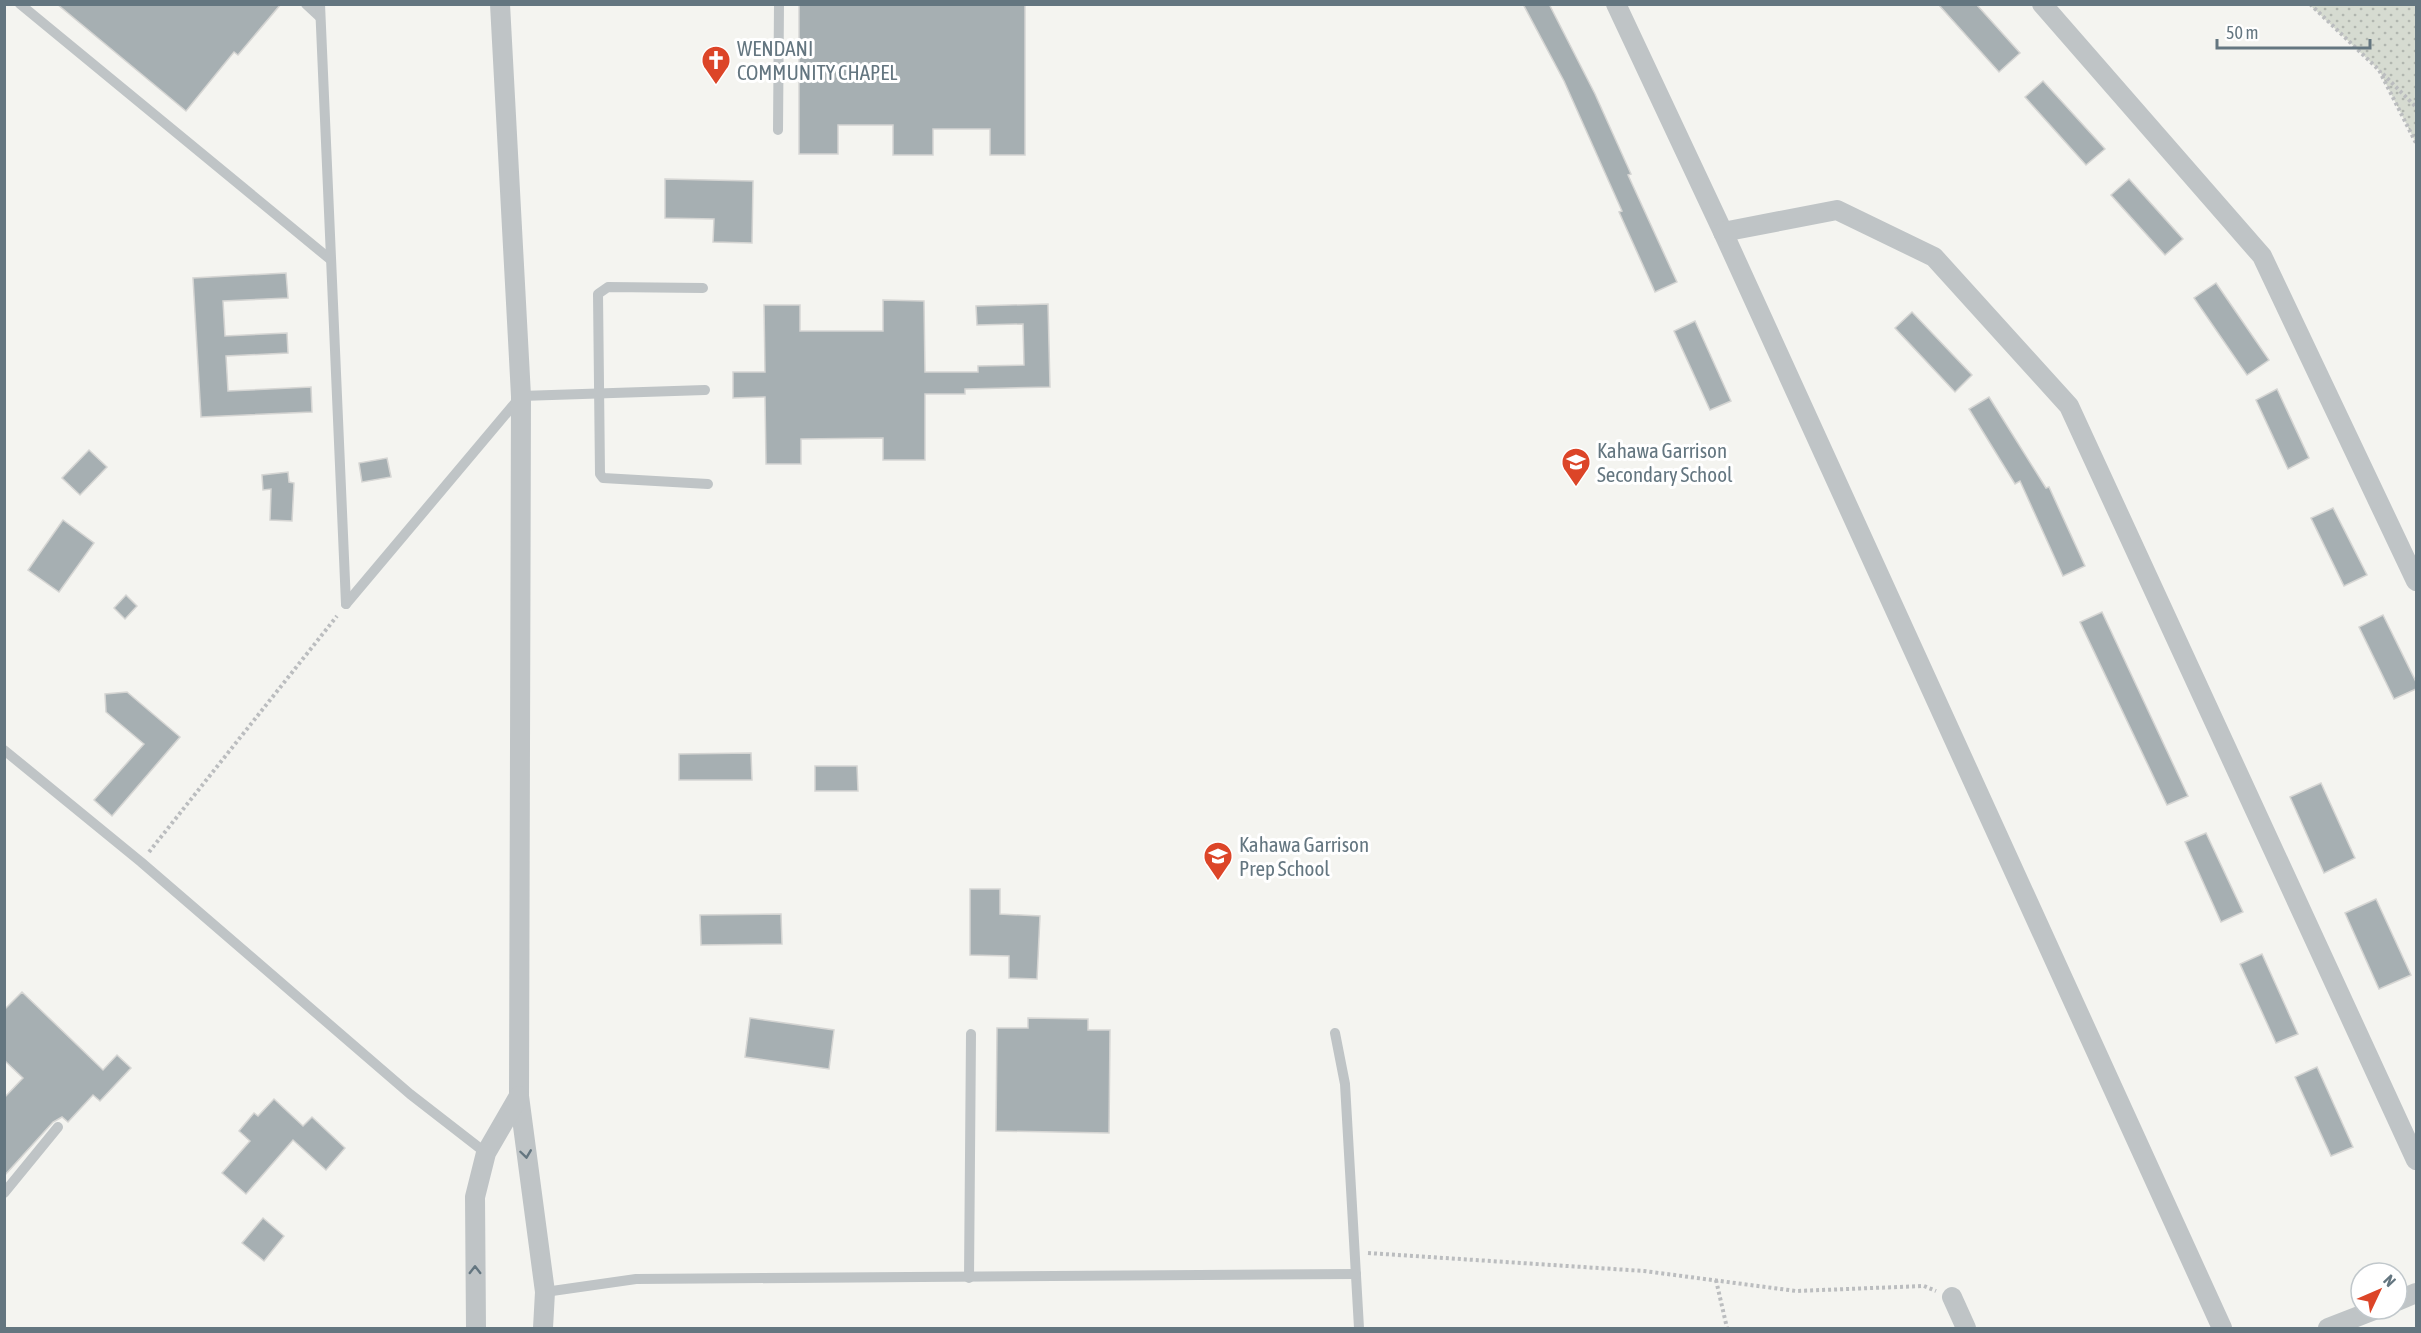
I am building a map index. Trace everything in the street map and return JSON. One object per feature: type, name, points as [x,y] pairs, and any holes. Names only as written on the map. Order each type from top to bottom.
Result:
[{"type":"street","points":[[500,4],[521,396],[519,1096],[545,1292],[543,1329]]},
{"type":"street","points":[[1616,4],[1723,232],[2222,1329]]},
{"type":"street","points":[[2042,4],[2262,256],[2416,581]]},
{"type":"street","points":[[1723,232],[1837,210],[1934,257],[2069,406],[2416,1160]]},
{"type":"street","points":[[476,1329],[475,1197],[486,1153],[519,1096]]},
{"type":"street","points":[[1952,1297],[1966,1329]]},
{"type":"street","points":[[2328,1329],[2349,1320]]},
{"type":"lane","points":[[20,4],[331,260]]},
{"type":"lane","points":[[306,4],[321,16]]},
{"type":"lane","points":[[320,4],[346,604]]},
{"type":"lane","points":[[778,130],[779,4]]},
{"type":"lane","points":[[703,288],[608,287],[602,290],[598,294],[597,394],[600,474],[603,478],[708,484]]},
{"type":"lane","points":[[346,604],[521,396],[705,390]]},
{"type":"lane","points":[[4,750],[141,862],[410,1094],[486,1153]]},
{"type":"lane","points":[[1335,1033],[1345,1084],[1359,1329]]},
{"type":"lane","points":[[969,1278],[971,1034]]},
{"type":"lane","points":[[4,1193],[58,1127]]},
{"type":"lane","points":[[545,1292],[636,1279],[1356,1274]]},
{"type":"path","points":[[2310,4],[2416,107]]},
{"type":"path","points":[[2379,70],[2416,143]]},
{"type":"path","points":[[141,862],[346,604]]},
{"type":"path","points":[[1355,1252],[1644,1271],[1796,1291],[1924,1286],[1952,1297]]},
{"type":"path","points":[[1716,1280],[1728,1329]]},
{"type":"shaded area","points":[[2310,5],[2416,5],[2416,143],[2379,70]]},
{"type":"building","points":[[57,4],[281,4],[238,55],[234,52],[186,111]]},
{"type":"building","points":[[799,4],[1025,4],[1025,155],[990,155],[990,129],[933,129],[933,155],[893,155],[893,125],[838,125],[838,154],[799,154]]},
{"type":"building","points":[[1523,4],[1549,4],[1595,94],[1631,174],[1628,175],[1677,282],[1655,292],[1564,81]]},
{"type":"building","points":[[1938,4],[1976,4],[2020,53],[1999,72]]},
{"type":"building","points":[[2043,81],[2105,149],[2086,165],[2025,97]]},
{"type":"building","points":[[665,179],[753,181],[752,243],[713,242],[714,219],[665,218]]},
{"type":"building","points":[[2129,179],[2183,239],[2165,255],[2111,195]]},
{"type":"building","points":[[286,273],[288,298],[223,301],[225,336],[287,333],[288,353],[226,356],[228,391],[311,387],[312,412],[201,417],[193,278]]},
{"type":"building","points":[[2216,283],[2269,360],[2247,375],[2194,298]]},
{"type":"building","points":[[883,300],[924,301],[925,372],[978,372],[978,366],[1024,365],[1023,324],[977,325],[976,306],[1048,304],[1050,387],[965,389],[965,394],[925,394],[925,460],[883,460],[883,438],[801,439],[801,464],[766,464],[765,397],[733,398],[733,372],[765,372],[764,305],[800,305],[800,331],[883,331]]},
{"type":"building","points":[[1912,312],[1972,375],[1955,392],[1895,328]]},
{"type":"building","points":[[1695,321],[1731,401],[1710,410],[1674,331]]},
{"type":"building","points":[[2277,389],[2309,458],[2288,469],[2256,400]]},
{"type":"building","points":[[1989,397],[2046,488],[2049,487],[2085,566],[2063,576],[2020,481],[2015,484],[1969,409]]},
{"type":"building","points":[[89,450],[107,467],[80,495],[62,478]]},
{"type":"building","points":[[387,458],[391,477],[362,482],[359,463]]},
{"type":"building","points":[[288,472],[289,482],[294,483],[292,521],[270,520],[271,489],[263,490],[262,475]]},
{"type":"building","points":[[2333,508],[2367,575],[2344,586],[2311,518]]},
{"type":"building","points":[[63,520],[94,543],[59,592],[28,570]]},
{"type":"building","points":[[126,595],[137,606],[125,619],[114,608]]},
{"type":"building","points":[[2102,612],[2188,796],[2167,805],[2080,622]]},
{"type":"building","points":[[2383,615],[2416,682],[2416,689],[2394,699],[2359,627]]},
{"type":"building","points":[[127,692],[180,737],[112,816],[94,800],[144,744],[106,712],[105,694]]},
{"type":"building","points":[[751,753],[752,780],[679,780],[679,754]]},
{"type":"building","points":[[815,766],[857,766],[858,791],[815,791]]},
{"type":"building","points":[[2321,783],[2355,858],[2324,873],[2290,797]]},
{"type":"building","points":[[2206,833],[2243,912],[2221,922],[2185,842]]},
{"type":"building","points":[[970,889],[1000,889],[1000,914],[1040,916],[1037,979],[1009,978],[1009,956],[970,955]]},
{"type":"building","points":[[2376,899],[2411,975],[2379,989],[2345,913]]},
{"type":"building","points":[[781,914],[782,944],[701,945],[700,915]]},
{"type":"building","points":[[2262,954],[2298,1034],[2276,1043],[2240,964]]},
{"type":"building","points":[[22,992],[103,1070],[117,1055],[131,1068],[100,1101],[93,1095],[68,1122],[62,1117],[53,1122],[4,1176],[4,1098],[23,1078],[4,1060],[4,1010]]},
{"type":"building","points":[[750,1018],[834,1030],[829,1069],[745,1057]]},
{"type":"building","points":[[1028,1018],[1088,1019],[1088,1030],[1110,1030],[1109,1133],[996,1131],[997,1028],[1028,1028]]},
{"type":"building","points":[[2317,1067],[2353,1147],[2331,1156],[2295,1077]]},
{"type":"building","points":[[274,1099],[303,1126],[312,1117],[345,1148],[326,1170],[293,1140],[246,1194],[222,1173],[250,1141],[239,1131],[254,1113],[258,1116]]},
{"type":"building","points":[[263,1218],[284,1236],[264,1261],[242,1243]]},
{"type":"place","name":"WENDANI COMMUNITY CHAPEL","points":[[716,86]]},
{"type":"place","name":"Kahawa Garrison Secondary School","points":[[1576,488]]},
{"type":"place","name":"Kahawa Garrison Prep School","points":[[1218,882]]}]
